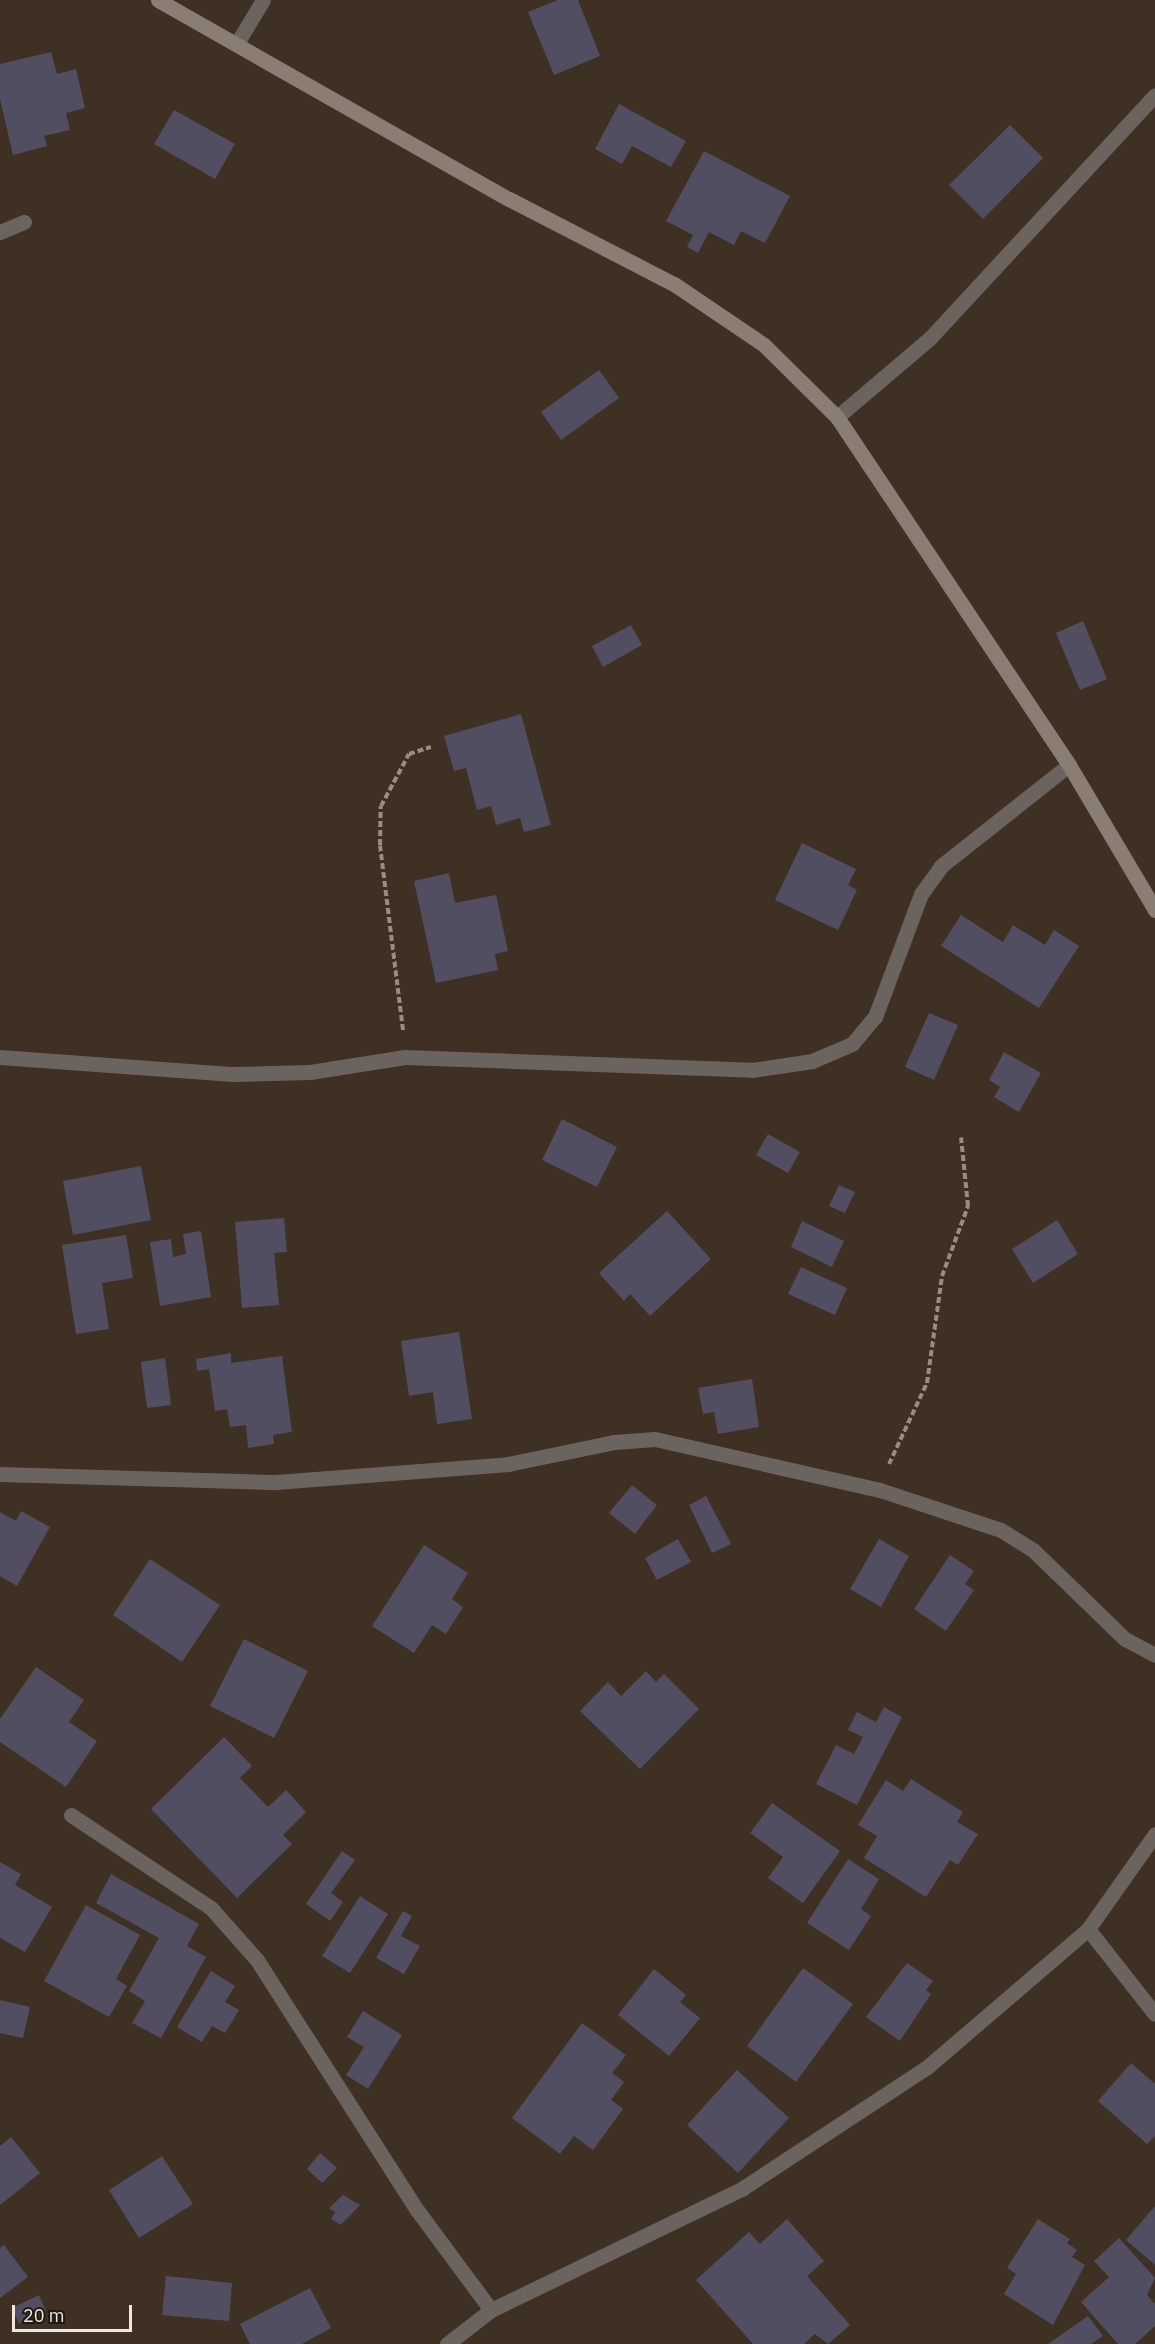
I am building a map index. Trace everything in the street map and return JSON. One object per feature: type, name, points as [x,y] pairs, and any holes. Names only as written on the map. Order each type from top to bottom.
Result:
[{"type":"street","points":[[158,0],[509,199],[674,284],[764,345],[837,417],[1070,765],[1155,910]]},
{"type":"street","points":[[237,43],[263,0]]},
{"type":"street","points":[[837,417],[930,338],[1155,95]]},
{"type":"street","points":[[0,232],[24,222]]},
{"type":"street","points":[[0,1057],[233,1074],[310,1072],[405,1057],[752,1070],[812,1061],[852,1044],[875,1017],[921,894],[941,866],[1070,765]]},
{"type":"street","points":[[0,1474],[276,1482],[508,1464],[614,1442],[655,1439],[880,1490],[1001,1530],[1033,1550],[1125,1639],[1155,1655]]},
{"type":"street","points":[[71,1815],[211,1908],[257,1960],[417,2210],[491,2310]]},
{"type":"street","points":[[447,2344],[491,2310],[743,2188],[926,2068],[1088,1929],[1155,1834]]},
{"type":"street","points":[[1088,1929],[1155,2014]]},
{"type":"path","points":[[405,1057],[380,845],[381,806],[409,754],[431,747]]},
{"type":"path","points":[[880,1490],[927,1383],[942,1276],[968,1206],[961,1137]]},
{"type":"building","points":[[558,0],[578,0],[600,56],[554,75],[528,12]]},
{"type":"building","points":[[51,52],[57,74],[76,69],[85,108],[66,113],[70,130],[44,136],[47,146],[13,155],[0,99],[0,64]]},
{"type":"building","points":[[619,104],[686,141],[671,167],[632,146],[622,164],[595,149]]},
{"type":"building","points":[[174,110],[235,144],[215,179],[154,144]]},
{"type":"building","points":[[1010,125],[1043,158],[983,219],[949,185]]},
{"type":"building","points":[[704,151],[790,196],[765,243],[741,231],[734,245],[709,232],[698,253],[687,247],[693,235],[666,221]]},
{"type":"building","points":[[599,370],[619,398],[561,440],[541,412]]},
{"type":"building","points":[[1083,621],[1107,679],[1080,690],[1056,633]]},
{"type":"building","points":[[631,625],[642,645],[603,667],[592,646]]},
{"type":"building","points":[[521,714],[551,825],[524,832],[520,818],[496,825],[491,806],[477,810],[466,768],[454,771],[444,736]]},
{"type":"building","points":[[802,843],[856,869],[848,885],[857,890],[838,930],[775,900]]},
{"type":"building","points":[[449,873],[455,903],[496,895],[508,951],[495,954],[498,970],[436,983],[414,881]]},
{"type":"building","points":[[961,915],[1003,942],[1013,925],[1045,945],[1054,930],[1079,946],[1039,1008],[941,946]]},
{"type":"building","points":[[929,1013],[958,1025],[934,1080],[905,1067]]},
{"type":"building","points":[[1004,1052],[1041,1073],[1019,1112],[994,1097],[1000,1087],[989,1080]]},
{"type":"building","points":[[562,1119],[617,1147],[597,1187],[542,1160]]},
{"type":"building","points":[[768,1134],[800,1152],[788,1173],[756,1155]]},
{"type":"building","points":[[141,1166],[151,1220],[73,1235],[63,1181]]},
{"type":"building","points":[[839,1185],[855,1192],[845,1213],[829,1206]]},
{"type":"building","points":[[667,1211],[711,1259],[650,1316],[630,1294],[624,1301],[599,1273]]},
{"type":"building","points":[[284,1218],[287,1252],[274,1253],[279,1305],[242,1308],[235,1222]]},
{"type":"building","points":[[1057,1220],[1078,1254],[1033,1283],[1012,1249]]},
{"type":"building","points":[[802,1221],[844,1241],[832,1267],[791,1247]]},
{"type":"building","points":[[201,1231],[211,1297],[160,1306],[150,1242],[171,1239],[173,1257],[186,1254],[183,1234]]},
{"type":"building","points":[[126,1235],[133,1278],[102,1283],[109,1329],[76,1334],[62,1245]]},
{"type":"building","points":[[801,1267],[847,1288],[835,1315],[788,1294]]},
{"type":"building","points":[[459,1332],[472,1419],[437,1424],[433,1392],[409,1396],[401,1341]]},
{"type":"building","points":[[231,1353],[231,1363],[282,1356],[292,1432],[273,1435],[274,1444],[248,1448],[246,1425],[230,1427],[227,1409],[215,1411],[209,1369],[197,1371],[196,1359]]},
{"type":"building","points":[[165,1358],[171,1405],[147,1408],[141,1362]]},
{"type":"building","points":[[752,1379],[759,1427],[718,1434],[714,1412],[703,1414],[698,1388]]},
{"type":"building","points":[[632,1485],[657,1505],[635,1534],[609,1513]]},
{"type":"building","points":[[706,1496],[731,1544],[712,1553],[689,1505]]},
{"type":"building","points":[[21,1511],[50,1527],[17,1586],[0,1576],[0,1512],[16,1521]]},
{"type":"building","points":[[678,1539],[691,1562],[657,1580],[645,1558]]},
{"type":"building","points":[[879,1539],[909,1556],[881,1607],[850,1589]]},
{"type":"building","points":[[424,1545],[468,1573],[452,1599],[463,1607],[446,1634],[432,1625],[414,1653],[372,1626]]},
{"type":"building","points":[[950,1555],[974,1571],[965,1584],[974,1590],[946,1631],[914,1609]]},
{"type":"building","points":[[150,1559],[220,1605],[182,1662],[113,1615]]},
{"type":"building","points":[[244,1639],[308,1671],[274,1738],[210,1706]]},
{"type":"building","points":[[36,1667],[84,1700],[69,1722],[97,1741],[66,1787],[0,1742],[0,1719]]},
{"type":"building","points":[[646,1671],[656,1682],[664,1674],[699,1709],[640,1769],[580,1711],[608,1682],[621,1696]]},
{"type":"building","points":[[884,1707],[902,1717],[857,1805],[816,1784],[836,1745],[854,1754],[863,1737],[848,1730],[857,1712],[876,1722]]},
{"type":"building","points":[[224,1737],[252,1766],[240,1778],[268,1807],[286,1790],[306,1812],[283,1835],[292,1844],[237,1898],[151,1809]]},
{"type":"building","points":[[911,1779],[963,1812],[957,1822],[978,1834],[958,1865],[950,1860],[926,1897],[864,1858],[877,1836],[858,1825],[886,1780],[903,1791]]},
{"type":"building","points":[[772,1803],[840,1851],[803,1903],[768,1878],[783,1857],[750,1833]]},
{"type":"building","points":[[342,1851],[355,1860],[331,1893],[343,1902],[330,1921],[306,1904]]},
{"type":"building","points":[[848,1859],[879,1879],[861,1909],[871,1916],[849,1950],[807,1923]]},
{"type":"building","points":[[0,1862],[21,1874],[15,1885],[52,1907],[25,1952],[0,1938]]},
{"type":"building","points":[[111,1874],[199,1924],[187,1946],[206,1957],[161,2038],[132,2023],[145,2001],[129,1991],[159,1938],[96,1903]]},
{"type":"building","points":[[360,1896],[388,1914],[350,1973],[322,1956]]},
{"type":"building","points":[[86,1905],[140,1935],[116,1979],[127,1986],[109,2017],[44,1981]]},
{"type":"building","points":[[403,1911],[412,1916],[401,1936],[420,1946],[404,1974],[376,1958]]},
{"type":"building","points":[[907,1963],[933,1981],[926,1990],[931,1994],[900,2041],[866,2017]]},
{"type":"building","points":[[803,1968],[853,2004],[796,2082],[747,2046]]},
{"type":"building","points":[[654,1969],[686,1995],[680,2002],[700,2018],[669,2056],[618,2015]]},
{"type":"building","points":[[211,1971],[235,1986],[225,2002],[239,2010],[225,2033],[212,2026],[202,2042],[177,2027]]},
{"type":"building","points":[[0,2000],[30,2007],[23,2038],[0,2033]]},
{"type":"building","points":[[363,2011],[402,2035],[368,2089],[346,2075],[364,2047],[347,2037]]},
{"type":"building","points":[[582,2023],[626,2055],[612,2073],[624,2082],[611,2100],[623,2109],[593,2150],[574,2136],[560,2154],[512,2118]]},
{"type":"building","points":[[1131,2063],[1155,2084],[1155,2136],[1147,2144],[1098,2101]]},
{"type":"building","points":[[737,2070],[789,2118],[738,2173],[687,2125]]},
{"type":"building","points":[[11,2137],[40,2173],[0,2205],[0,2146]]},
{"type":"building","points":[[320,2153],[337,2168],[322,2183],[307,2169]]},
{"type":"building","points":[[162,2156],[193,2204],[139,2238],[109,2190]]},
{"type":"building","points":[[343,2195],[360,2205],[341,2225],[331,2219],[335,2212],[329,2208]]},
{"type":"building","points":[[1155,2206],[1155,2265],[1126,2240]]},
{"type":"building","points":[[787,2219],[824,2261],[807,2276],[850,2325],[828,2344],[815,2334],[804,2344],[753,2344],[696,2280],[749,2232],[760,2244]]},
{"type":"building","points":[[1038,2219],[1070,2239],[1067,2243],[1077,2250],[1072,2257],[1085,2265],[1053,2325],[1004,2294],[1016,2274],[1007,2268]]},
{"type":"building","points":[[1119,2238],[1155,2278],[1147,2295],[1155,2304],[1155,2326],[1135,2344],[1118,2344],[1081,2302],[1109,2277],[1094,2261]]},
{"type":"building","points":[[4,2245],[28,2277],[0,2298],[0,2248]]},
{"type":"building","points":[[166,2276],[232,2283],[229,2321],[162,2315]]},
{"type":"building","points":[[310,2288],[331,2328],[302,2344],[250,2344],[240,2324]]},
{"type":"building","points":[[39,2295],[46,2311],[19,2324],[12,2308]]},
{"type":"building","points":[[1088,2316],[1103,2336],[1091,2344],[1048,2344]]}]
